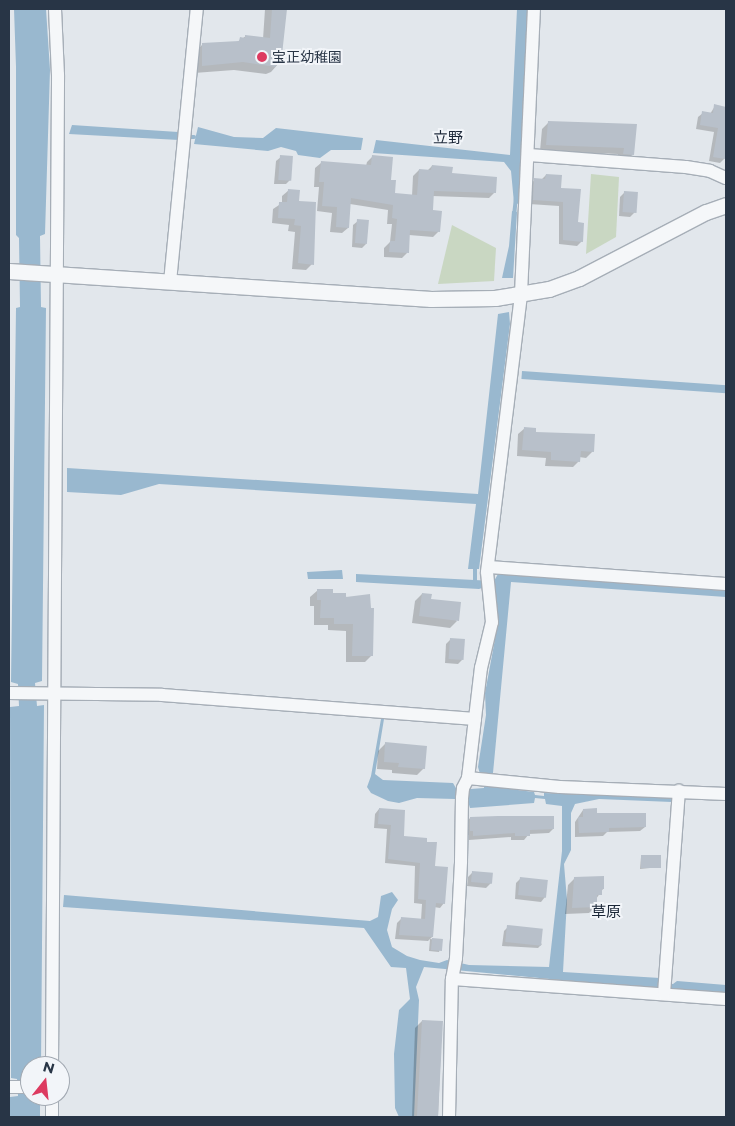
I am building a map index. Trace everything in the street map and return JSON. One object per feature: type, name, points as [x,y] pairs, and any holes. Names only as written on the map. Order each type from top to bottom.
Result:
[{"type":"street","points":[[52,1056],[58,75],[56,9]]},
{"type":"street","points":[[170,282],[197,9]]},
{"type":"street","points":[[448,1117],[452,979],[456,958],[472,785],[475,719],[481,668],[492,622],[488,567],[521,294],[529,155],[534,9]]},
{"type":"street","points":[[529,155],[686,167],[710,171],[726,178]]},
{"type":"street","points":[[9,271],[431,299],[495,298],[549,289],[578,278],[706,212],[726,205]]},
{"type":"street","points":[[488,567],[726,584]]},
{"type":"street","points":[[9,693],[162,695],[475,719]]},
{"type":"street","points":[[472,785],[726,794]]},
{"type":"street","points":[[664,994],[679,791]]},
{"type":"street","points":[[452,979],[726,999]]},
{"type":"green space","points":[[591,174],[619,177],[616,237],[586,254]]},
{"type":"green space","points":[[452,225],[496,248],[494,281],[438,284]]},
{"type":"water","points":[[14,9],[46,9],[50,70],[45,234],[40,236],[41,307],[46,308],[42,681],[35,683],[37,706],[44,705],[41,1056],[20,1056],[20,1106],[40,1106],[40,1117],[9,1117],[10,1097],[18,1096],[17,1079],[11,1078],[10,707],[19,706],[18,684],[11,682],[16,308],[20,307],[19,238],[16,235]]},
{"type":"water","points":[[517,9],[528,9],[519,204],[514,203],[511,171],[504,162],[373,153],[376,140],[510,155]]},
{"type":"water","points":[[72,125],[178,132],[179,140],[69,134]]},
{"type":"water","points":[[198,127],[234,137],[263,138],[276,128],[363,138],[361,150],[331,150],[320,158],[298,155],[296,151],[281,147],[268,151],[194,144]]},
{"type":"water","points":[[512,211],[517,212],[513,278],[502,278],[509,246]]},
{"type":"water","points":[[509,312],[510,324],[479,569],[468,569],[476,504],[159,484],[121,495],[67,492],[67,468],[478,494],[498,314]]},
{"type":"water","points":[[522,371],[726,385],[726,393],[521,379]]},
{"type":"water","points":[[342,570],[343,579],[308,579],[307,572]]},
{"type":"water","points":[[356,574],[494,581],[498,574],[726,591],[726,597],[511,582],[493,773],[489,773],[487,786],[534,792],[535,795],[544,796],[544,793],[670,797],[672,802],[599,799],[575,804],[571,813],[571,850],[564,864],[567,900],[563,972],[660,978],[660,983],[673,984],[677,981],[726,985],[726,994],[675,990],[670,987],[659,986],[655,989],[424,967],[416,987],[419,1000],[414,1117],[399,1117],[395,1108],[394,1054],[399,1010],[410,999],[406,968],[391,967],[364,928],[63,907],[64,895],[370,921],[378,917],[381,896],[392,892],[398,900],[392,909],[387,930],[392,947],[407,956],[439,963],[447,960],[469,965],[549,967],[562,851],[562,806],[546,804],[545,799],[535,798],[534,803],[470,808],[466,795],[455,795],[455,799],[417,798],[399,803],[388,801],[371,793],[367,787],[371,776],[381,719],[384,719],[375,774],[383,780],[453,783],[457,790],[484,788],[484,774],[480,774],[478,767],[486,715],[485,693],[498,623],[485,587],[479,589],[356,582]]},
{"type":"building","points":[[272,9],[287,9],[281,64],[276,63],[276,67],[243,62],[202,66],[202,43],[239,41],[240,37],[245,38],[245,35],[270,38]]},
{"type":"building","points":[[714,104],[726,107],[725,159],[713,157],[718,128],[700,125],[702,111],[713,113]]},
{"type":"building","points":[[548,121],[637,124],[634,155],[623,154],[624,148],[546,145]]},
{"type":"building","points":[[280,155],[293,156],[291,181],[278,180]]},
{"type":"building","points":[[372,155],[393,157],[391,180],[396,180],[395,193],[417,195],[419,169],[431,170],[432,165],[453,167],[452,173],[497,177],[496,193],[434,191],[433,210],[442,211],[440,232],[410,230],[409,253],[389,252],[390,241],[395,241],[397,219],[392,218],[393,205],[351,198],[349,228],[336,227],[337,207],[322,206],[324,182],[319,182],[321,161],[371,165]]},
{"type":"building","points":[[546,174],[562,175],[561,188],[581,189],[578,222],[584,223],[583,242],[563,240],[563,202],[533,200],[534,178],[545,179]]},
{"type":"building","points":[[288,189],[300,190],[299,201],[316,202],[314,265],[298,263],[301,226],[294,225],[295,219],[278,218],[279,202],[287,202]]},
{"type":"building","points":[[624,191],[638,192],[637,213],[623,212]]},
{"type":"building","points":[[357,219],[369,220],[367,244],[355,243]]},
{"type":"building","points":[[524,427],[536,428],[536,432],[595,434],[594,452],[581,451],[580,462],[551,460],[551,452],[522,450]]},
{"type":"building","points":[[317,589],[333,589],[333,593],[346,593],[346,597],[370,594],[371,608],[374,608],[373,656],[352,656],[353,624],[334,624],[334,618],[320,618],[321,600],[317,600]]},
{"type":"building","points":[[422,593],[432,594],[431,599],[461,602],[459,621],[419,616]]},
{"type":"building","points":[[450,638],[465,639],[463,660],[449,659]]},
{"type":"building","points":[[385,742],[427,746],[425,769],[398,767],[399,763],[384,762]]},
{"type":"building","points":[[379,808],[405,810],[404,836],[427,838],[427,842],[437,842],[435,866],[448,867],[445,904],[436,903],[433,937],[399,935],[401,917],[425,919],[426,900],[418,899],[420,863],[388,859],[391,825],[378,824]]},
{"type":"building","points":[[597,808],[597,813],[646,813],[646,827],[609,828],[609,832],[579,833],[578,817],[583,817],[583,809]]},
{"type":"building","points":[[554,816],[554,829],[530,830],[530,836],[515,836],[515,833],[473,836],[473,831],[470,831],[470,817]]},
{"type":"building","points":[[641,855],[661,855],[661,868],[641,868]]},
{"type":"building","points":[[472,871],[493,873],[492,884],[471,882]]},
{"type":"building","points":[[604,876],[604,889],[602,889],[602,895],[597,895],[597,907],[572,908],[574,877]]},
{"type":"building","points":[[520,877],[548,880],[546,898],[518,895]]},
{"type":"building","points":[[507,925],[543,929],[541,946],[505,942]]},
{"type":"building","points":[[432,938],[443,939],[442,951],[431,950]]},
{"type":"building","points":[[422,1020],[443,1021],[438,1117],[417,1117]]},
{"type":"waterway","points":[[186,137],[194,137]]},
{"type":"waterway","points":[[514,216],[516,198]]},
{"type":"waterway","points":[[475,564],[475,584]]},
{"type":"place","name":"宝正幼稚園","points":[[262,57]]},
{"type":"district","name":"立野","points":[[448,138]]},
{"type":"district","name":"草原","points":[[606,912]]}]
